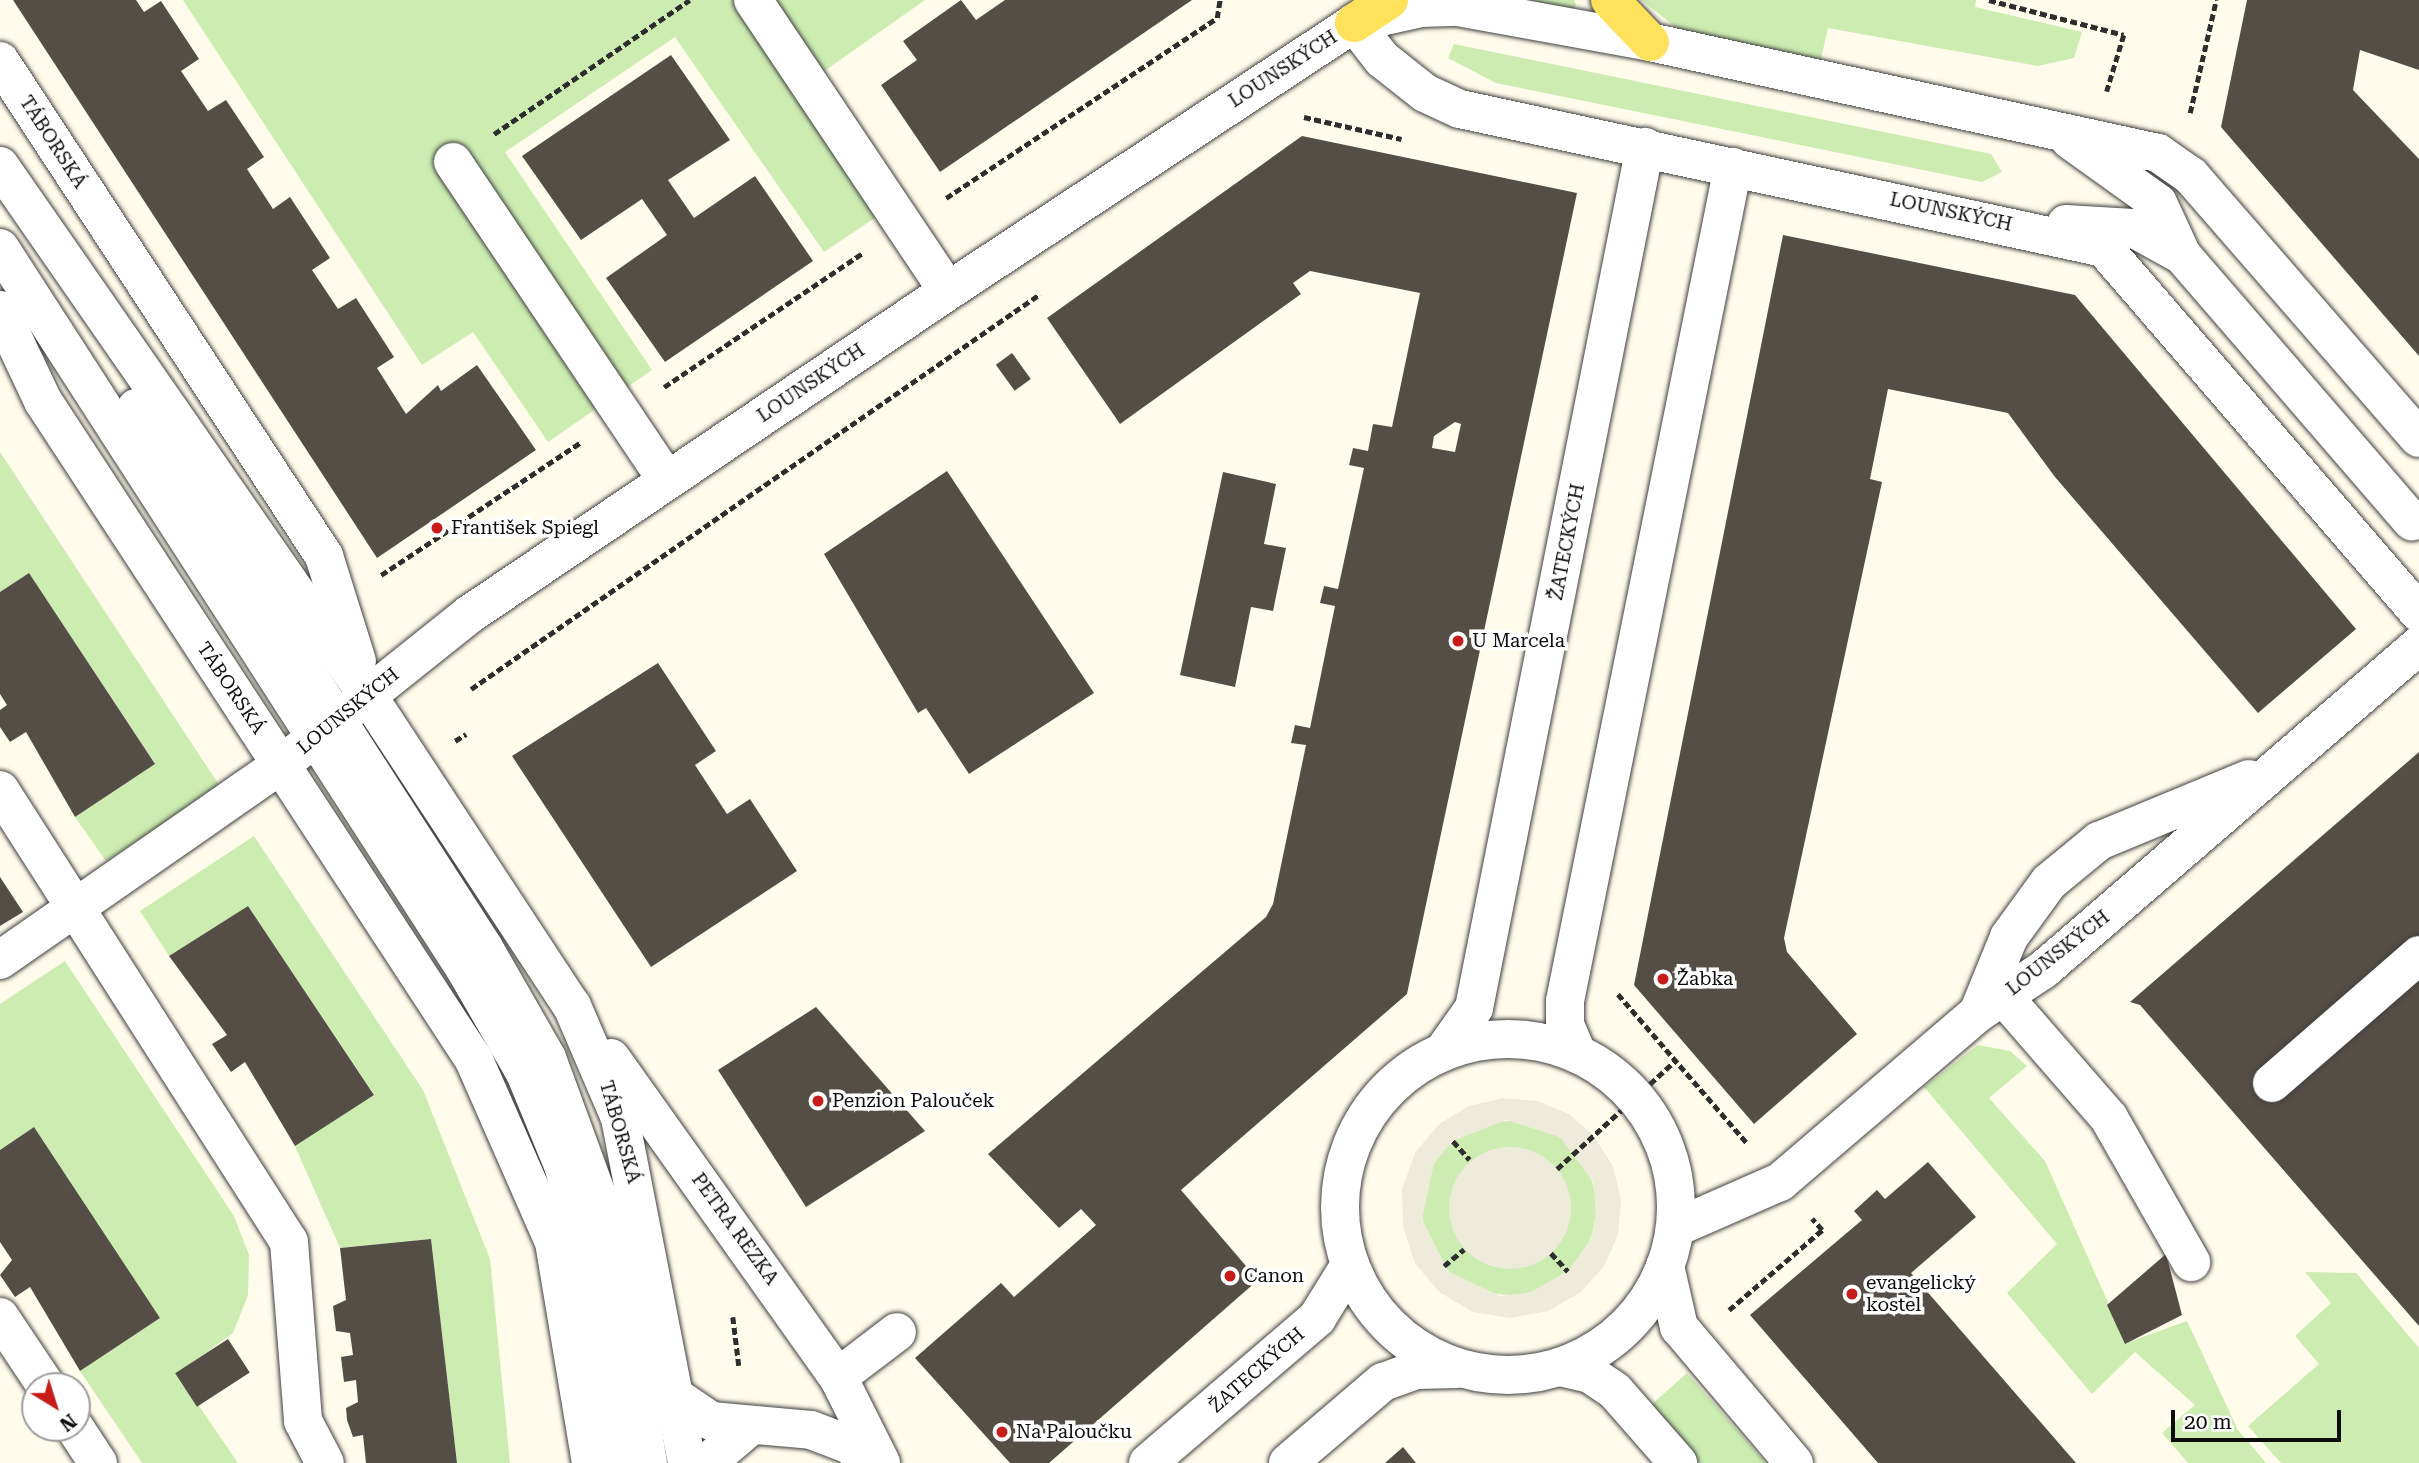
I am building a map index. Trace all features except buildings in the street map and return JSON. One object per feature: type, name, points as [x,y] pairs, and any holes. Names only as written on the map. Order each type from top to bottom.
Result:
[{"type":"main road","points":[[1354,12],[1389,0]]},
{"type":"main road","points":[[1611,0],[1650,42]]},
{"type":"street","points":[[753,0],[948,291]]},
{"type":"street","name":"LOUNSKÝCH","points":[[0,960],[282,764],[460,621],[1354,12],[1458,7],[1650,42],[2134,146],[2183,169],[2419,438]]},
{"type":"street","name":"LOUNSKÝCH","points":[[1354,12],[1382,60],[1425,93],[1460,109],[2086,240],[2115,259],[2419,612]]},
{"type":"street","name":"TÁBORSKÁ","points":[[0,61],[324,556],[368,696]]},
{"type":"street","points":[[2056,131],[2158,203],[2182,255],[2412,521]]},
{"type":"street","name":"ŽATECKÝCH","points":[[1443,1052],[1474,1008],[1645,147]]},
{"type":"street","points":[[453,162],[667,480]]},
{"type":"street","name":"TÁBORSKÁ","points":[[0,166],[368,696],[572,1006],[620,1118],[687,1463]]},
{"type":"street","points":[[1577,1054],[1565,1001],[1733,167]]},
{"type":"street","points":[[0,198],[327,728],[495,1019],[563,1165],[596,1301],[620,1463]]},
{"type":"street","points":[[2032,229],[2107,222],[2182,255]]},
{"type":"street","points":[[0,248],[327,728],[507,985],[565,1094],[609,1227],[634,1362],[648,1463]]},
{"type":"street","name":"TÁBORSKÁ","points":[[0,310],[43,401],[474,1060],[563,1165]]},
{"type":"street","points":[[0,366],[43,401]]},
{"type":"street","name":"LOUNSKÝCH","points":[[1675,1228],[1780,1182],[1991,1005],[2043,970],[2419,645]]},
{"type":"street","points":[[2191,1262],[2109,1118],[1991,1005],[2009,937],[2049,883],[2099,841],[2280,766]]},
{"type":"street","points":[[0,790],[289,1242],[303,1421],[326,1463]]},
{"type":"street","points":[[2272,1083],[2419,955]]},
{"type":"street","name":"PETRA REZKA","points":[[572,1006],[838,1377],[881,1463]]},
{"type":"street","name":"ŽATECKÝCH","points":[[1289,1463],[1383,1382],[1416,1370],[1462,1369],[1512,1375],[1560,1367],[1624,1329],[1665,1266],[1675,1228],[1671,1170],[1661,1136],[1636,1097],[1577,1054],[1534,1040],[1487,1040],[1443,1052],[1399,1078],[1365,1117],[1345,1164],[1340,1215],[1350,1265],[1393,1331],[1462,1369]]},
{"type":"street","name":"TÁBORSKÁ","points":[[474,1060],[554,1242],[591,1463]]},
{"type":"street","name":"ŽATECKÝCH","points":[[1149,1463],[1317,1318],[1350,1265]]},
{"type":"street","name":"ŽATECKÝCH","points":[[1665,1266],[1679,1327],[1794,1463]]},
{"type":"street","points":[[596,1301],[634,1362],[676,1398],[712,1421],[748,1428],[819,1432],[873,1463]]},
{"type":"street","points":[[0,1317],[37,1372]]},
{"type":"street","points":[[838,1377],[897,1332]]},
{"type":"street","name":"ŽATECKÝCH","points":[[1560,1367],[1590,1374],[1615,1391],[1678,1463]]},
{"type":"street","points":[[707,1463],[748,1428]]},
{"type":"street","points":[[84,1442],[98,1463]]},
{"type":"path","points":[[453,162],[690,0]]},
{"type":"path","points":[[391,569],[1217,18],[1220,0]]},
{"type":"path","points":[[1990,0],[2124,35],[2107,92]]},
{"type":"path","points":[[471,689],[1045,291]]},
{"type":"path","points":[[1613,988],[1822,1230],[1721,1316]]},
{"type":"path","points":[[1557,1169],[1675,1060]]},
{"type":"path","points":[[1453,1141],[1470,1160]]},
{"type":"path","points":[[1444,1266],[1464,1249]]},
{"type":"path","points":[[1551,1253],[1568,1271]]},
{"type":"path","points":[[731,1306],[740,1366]]},
{"type":"green space","points":[[183,0],[925,0],[806,84],[885,211],[824,252],[675,37],[505,152],[652,370],[548,442],[473,332],[422,365]]},
{"type":"green space","points":[[1513,0],[1574,0],[1576,5],[1574,9]]},
{"type":"green space","points":[[1641,0],[1976,0],[1975,7],[2082,32],[2074,58],[2038,66],[1828,28],[1820,63],[1685,34]]},
{"type":"green space","points":[[1454,44],[1991,154],[2002,172],[1982,182],[1496,83],[1448,58]]},
{"type":"green space","points":[[0,452],[221,788],[106,861],[75,817],[155,764],[29,573],[0,592]]},
{"type":"green space","points":[[254,836],[423,1090],[490,1259],[510,1463],[457,1463],[431,1239],[340,1248],[295,1146],[374,1094],[248,906],[169,956],[140,911]]},
{"type":"green space","points":[[65,961],[234,1216],[249,1255],[248,1295],[233,1333],[177,1374],[238,1463],[142,1463],[91,1387],[91,1372],[80,1371],[160,1318],[34,1127],[0,1150],[0,1004]]},
{"type":"green space","points":[[1978,1045],[2010,1051],[2027,1066],[1989,1098],[2045,1161],[2126,1343],[2187,1321],[2238,1430],[2266,1463],[2188,1463],[2162,1433],[2195,1405],[2135,1352],[2092,1394],[2007,1293],[2057,1244],[1924,1087]]},
{"type":"green space","points":[[1509,1121],[1542,1128],[1570,1147],[1589,1175],[1596,1208],[1589,1241],[1570,1269],[1542,1288],[1509,1295],[1476,1288],[1448,1269],[1429,1241],[1422,1208],[1429,1175],[1448,1147],[1476,1128]]},
{"type":"green space","points":[[2305,1272],[2356,1273],[2419,1348],[2419,1463],[2281,1463],[2248,1426],[2319,1364],[2295,1336],[2331,1303]]},
{"type":"green space","points":[[1687,1373],[1766,1463],[1700,1463],[1650,1406]]},
{"type":"shaded area","points":[[1503,1098],[1537,1101],[1569,1114],[1593,1135],[1613,1166],[1621,1200],[1618,1235],[1604,1266],[1581,1292],[1548,1311],[1510,1318],[1473,1312],[1439,1292],[1415,1263],[1403,1227],[1402,1189],[1415,1153],[1439,1124],[1469,1106]],"holes":[[[1506,1120],[1560,1137],[1593,1182],[1596,1211],[1591,1239],[1568,1271],[1529,1293],[1500,1296],[1448,1271],[1422,1219],[1434,1163],[1453,1141]]]},
{"type":"shaded area","points":[[1510,1147],[1533,1151],[1553,1165],[1567,1185],[1571,1208],[1567,1231],[1553,1251],[1533,1265],[1510,1269],[1487,1265],[1467,1251],[1453,1231],[1449,1208],[1453,1185],[1467,1165],[1487,1151]]},
{"type":"place","name":"František Spiegl","points":[[437,528]]},
{"type":"place","name":"U Marcela","points":[[1458,641]]},
{"type":"place","name":"Žabka","points":[[1663,979]]},
{"type":"place","name":"Penzion Palouček","points":[[818,1101]]},
{"type":"place","name":"Canon","points":[[1230,1276]]},
{"type":"place","name":"evangelický kostel","points":[[1852,1294]]},
{"type":"place","name":"Na Paloučku","points":[[1002,1432]]}]
